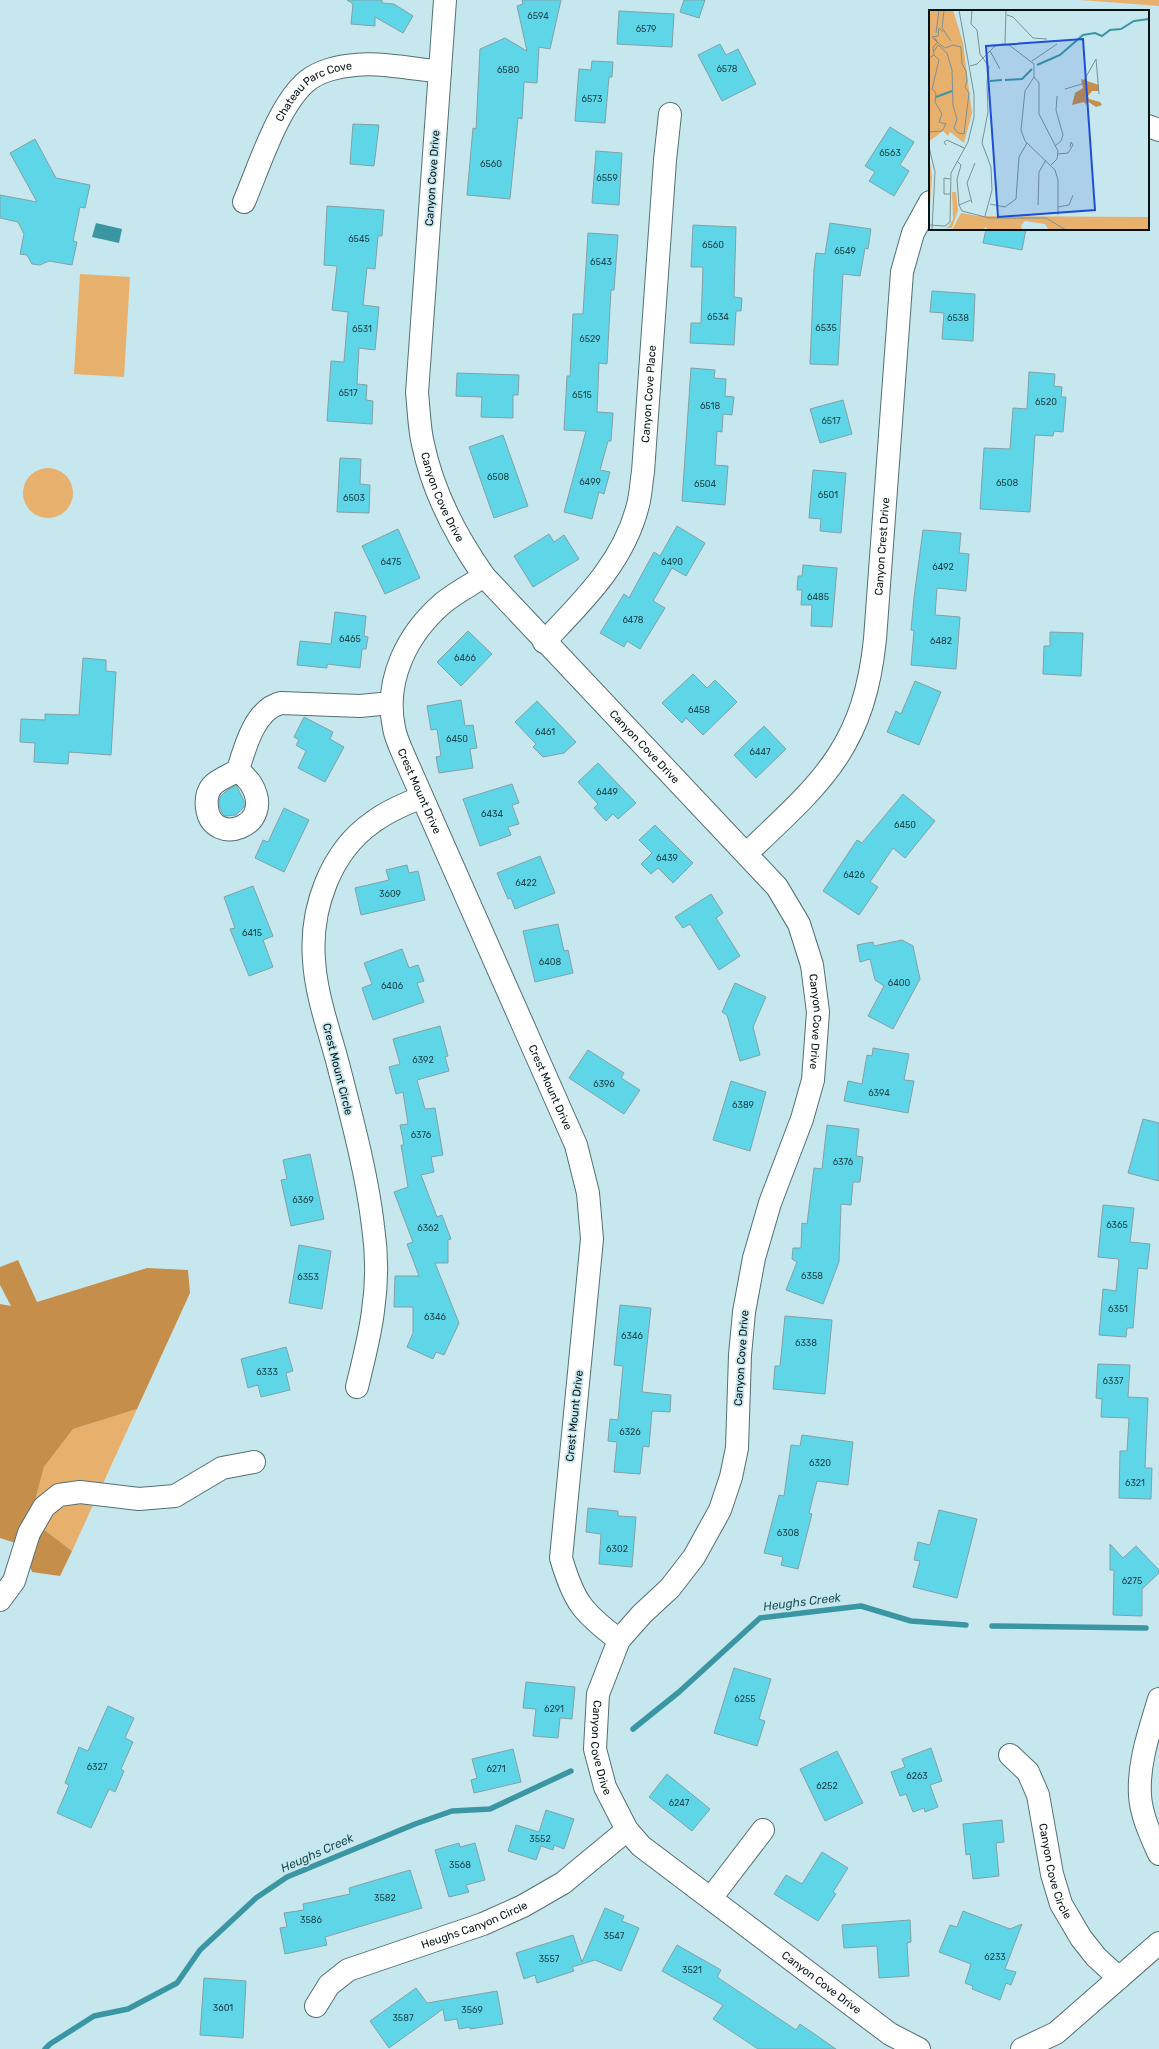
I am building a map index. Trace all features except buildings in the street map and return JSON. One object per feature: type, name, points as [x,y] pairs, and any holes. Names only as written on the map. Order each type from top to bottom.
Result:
[{"type":"street","name":"Canyon Cove Drive","points":[[445,0],[417,392],[423,444],[442,508],[461,543],[484,576],[544,642],[777,887],[799,924],[812,965],[818,1012],[813,1080],[802,1119],[770,1203],[754,1258],[744,1312],[740,1355],[737,1448],[730,1477],[720,1510],[694,1556],[670,1588],[642,1614],[619,1640],[598,1694],[595,1749],[605,1787],[628,1830],[641,1846],[890,2034],[919,2049]]},
{"type":"street","name":"Chateau Parc Cove","points":[[244,202],[281,117],[292,97],[307,81],[331,69],[356,64],[440,72]]},
{"type":"street","name":"Canyon Cove Place","points":[[544,642],[601,580],[616,558],[638,505],[642,472],[665,160],[670,114]]},
{"type":"street","points":[[1149,126],[1159,130]]},
{"type":"street","name":"Canyon Crest Drive","points":[[746,853],[807,796],[823,778],[848,739],[864,700],[869,680],[875,639],[902,272],[913,232],[929,204]]},
{"type":"street","name":"Crest Mount Drive","points":[[484,576],[443,602],[424,622],[409,642],[401,657],[395,677],[391,703],[394,729],[408,765],[576,1146],[588,1192],[591,1246],[561,1558],[568,1584],[579,1604],[596,1622],[619,1640]]},
{"type":"street","points":[[238,770],[246,741],[264,713],[271,707],[281,703],[360,706],[391,703]]},
{"type":"street","name":"Crest Mount Circle","points":[[357,1387],[373,1311],[375,1264],[374,1227],[344,1090],[319,994],[314,959],[315,922],[321,896],[345,848],[371,823],[392,810],[422,797]]},
{"type":"street","points":[[0,1600],[14,1581],[29,1533],[44,1507],[59,1495],[80,1492],[139,1499],[174,1496],[222,1468],[254,1462]]},
{"type":"street","points":[[1159,1699],[1144,1747],[1140,1796],[1146,1824],[1159,1854]]},
{"type":"street","name":"Canyon Cove Circle","points":[[1010,1755],[1028,1772],[1038,1795],[1052,1874],[1061,1904],[1081,1938],[1096,1957],[1119,1978]]},
{"type":"street","name":"Heughs Canyon Circle","points":[[316,2006],[329,1985],[348,1970],[476,1927],[523,1906],[563,1883],[628,1830]]},
{"type":"street","points":[[711,1898],[763,1830]]},
{"type":"street","points":[[1022,2049],[1056,2033],[1159,1943]]},
{"type":"shaded area","points":[[1081,0],[1159,0],[1159,6]]},
{"type":"shaded area","points":[[80,274],[130,277],[124,377],[74,374]]},
{"type":"shaded area","points":[[48,468],[58,470],[66,475],[71,483],[73,493],[71,503],[66,511],[58,516],[48,518],[38,516],[30,511],[25,503],[23,493],[25,483],[30,475],[38,470]]},
{"type":"shaded area","points":[[18,1260],[37,1302],[147,1268],[188,1270],[190,1293],[137,1409],[73,1429],[44,1467],[30,1519],[72,1551],[60,1576],[32,1572],[22,1545],[0,1538],[0,1304],[11,1306],[0,1285],[0,1267]]},
{"type":"shaded area","points":[[137,1409],[72,1551],[30,1519],[44,1467],[73,1429]]},
{"type":"water","points":[[96,223],[122,229],[119,243],[92,237]]},
{"type":"waterway","name":"Heughs Creek","points":[[633,1729],[679,1692],[760,1618],[861,1606],[911,1621],[966,1625]]},
{"type":"waterway","name":"Heughs Creek","points":[[992,1626],[1146,1628]]},
{"type":"waterway","name":"Heughs Creek","points":[[45,2049],[50,2044],[94,2016],[128,2009],[177,1983],[200,1950],[256,1898],[287,1877],[415,1824],[452,1811],[490,1809],[571,1771]]}]
